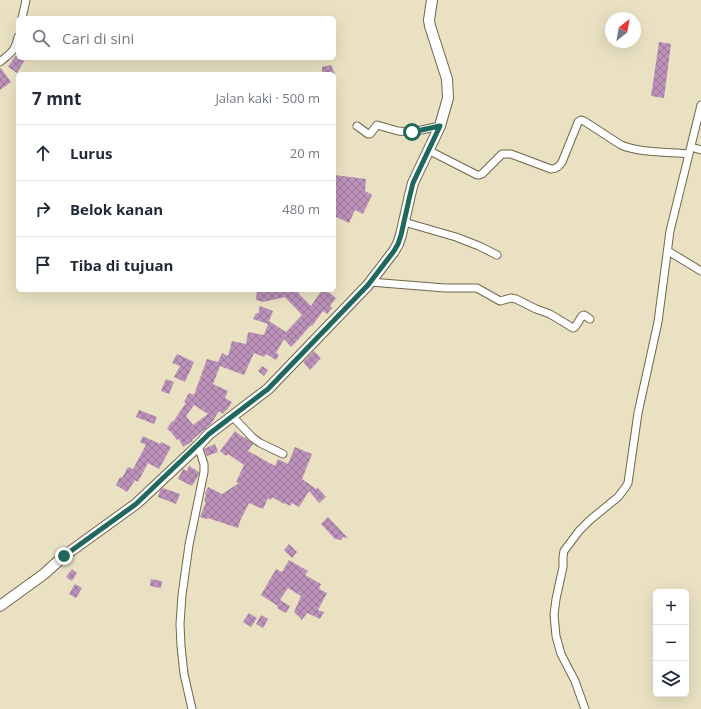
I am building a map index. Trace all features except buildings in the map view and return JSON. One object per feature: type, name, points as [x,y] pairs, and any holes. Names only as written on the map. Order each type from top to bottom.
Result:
[{"type":"street","points":[[22,16],[26,0]]},
{"type":"street","points":[[0,606],[44,574],[64,556],[136,504],[209,434],[268,389],[306,351],[370,282],[394,251],[401,235],[413,183],[440,126],[448,98],[447,80],[429,20],[432,0]]},
{"type":"street","points":[[0,62],[12,52],[16,44]]},
{"type":"street","points":[[585,709],[575,681],[561,654],[556,636],[556,599],[563,567],[564,551],[579,531],[590,520],[618,497],[628,482],[638,413],[658,322],[670,231],[701,105]]},
{"type":"street","points":[[428,150],[477,175],[482,174],[502,154],[511,154],[554,169],[560,166],[578,122],[581,120],[584,120],[627,148],[637,150],[701,150]]},
{"type":"street","points":[[357,126],[370,134],[377,125],[398,131],[412,132],[440,126]]},
{"type":"street","points":[[404,222],[456,237],[498,255]]},
{"type":"street","points":[[668,251],[701,271]]},
{"type":"street","points":[[370,282],[445,288],[477,288],[500,301],[511,298],[516,299],[550,314],[573,328],[582,316],[584,315],[590,319]]},
{"type":"street","points":[[232,416],[253,438],[283,454]]},
{"type":"street","points":[[192,709],[184,674],[180,624],[182,595],[189,545],[205,468],[198,446]]},
{"type":"route","points":[[64,556],[136,504],[209,434],[268,389],[368,285],[398,244],[413,183],[440,126],[412,132]]}]
